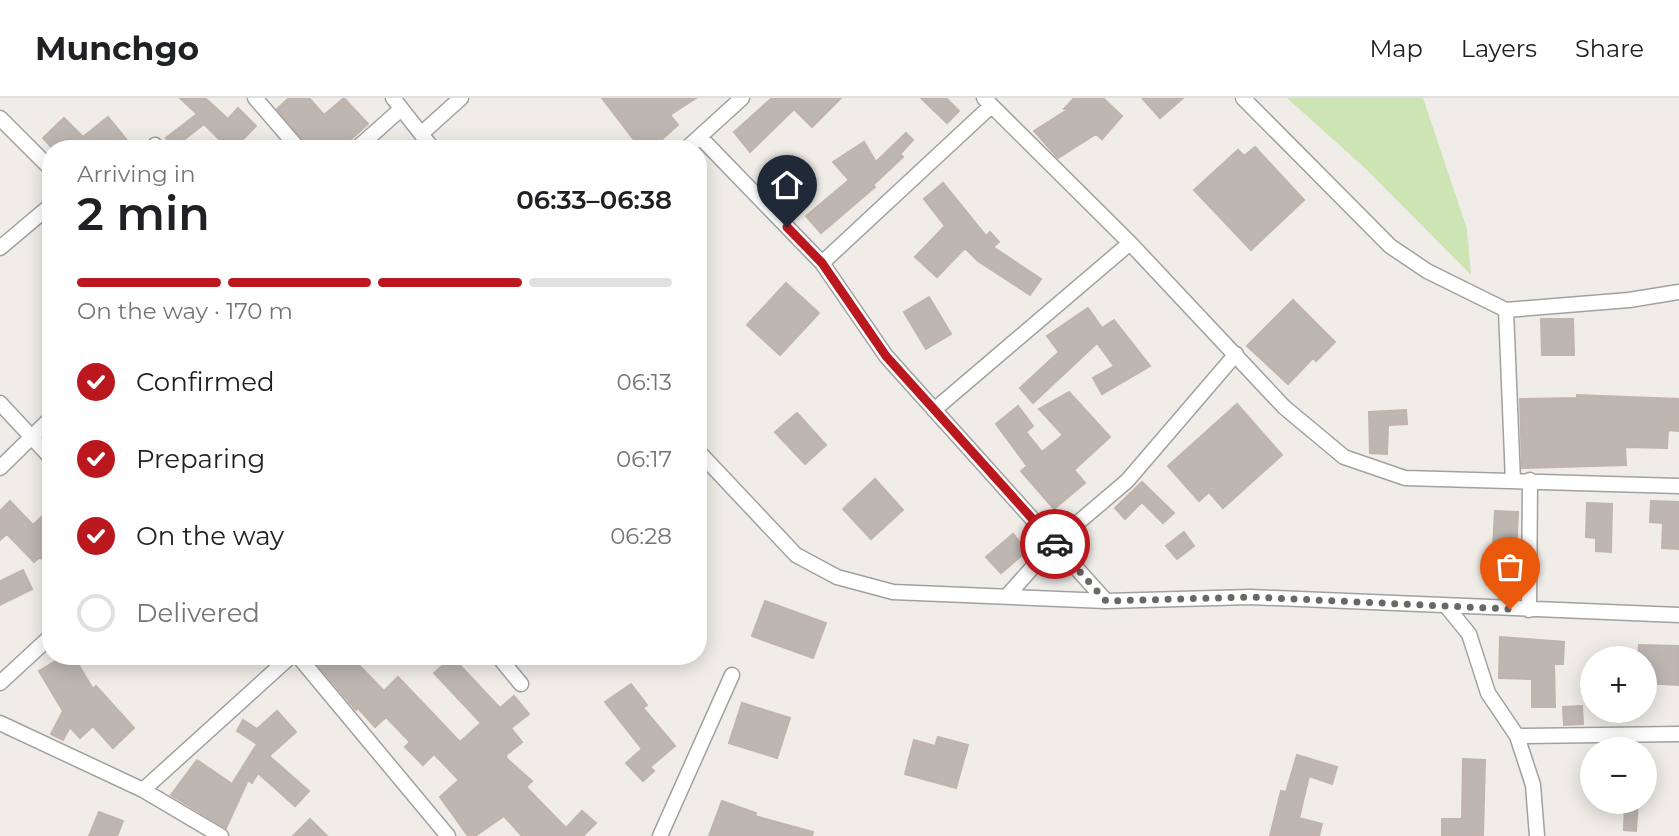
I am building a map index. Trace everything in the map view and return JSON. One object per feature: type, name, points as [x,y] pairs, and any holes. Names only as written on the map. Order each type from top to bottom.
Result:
[{"type":"street","points":[[255,98],[291,140]]},
{"type":"street","points":[[421,134],[461,98]]},
{"type":"street","points":[[696,140],[742,98]]},
{"type":"street","points":[[1243,98],[1390,246],[1427,271],[1506,310],[1629,300],[1679,292]]},
{"type":"street","points":[[822,263],[988,102],[1130,243],[1284,407],[1343,457],[1405,478],[1679,486]]},
{"type":"street","points":[[364,140],[397,103],[426,140]]},
{"type":"street","points":[[0,118],[42,160]]},
{"type":"street","points":[[700,136],[704,140]]},
{"type":"street","points":[[707,143],[822,263],[886,356],[1106,601]]},
{"type":"street","points":[[0,248],[42,213]]},
{"type":"street","points":[[934,410],[1130,243]]},
{"type":"street","points":[[1506,310],[1513,481]]},
{"type":"street","points":[[1008,595],[1054,543],[1127,481],[1236,354]]},
{"type":"street","points":[[0,403],[42,448]]},
{"type":"street","points":[[0,468],[42,428]]},
{"type":"street","points":[[707,461],[796,555],[837,577],[893,592],[1106,601],[1251,597],[1679,615]]},
{"type":"street","points":[[1529,610],[1530,480]]},
{"type":"street","points":[[1447,607],[1469,634],[1488,693],[1517,736],[1533,785],[1537,836]]},
{"type":"street","points":[[0,683],[42,644]]},
{"type":"street","points":[[143,790],[280,665]]},
{"type":"street","points":[[306,665],[448,836]]},
{"type":"street","points":[[505,665],[521,684]]},
{"type":"street","points":[[660,836],[732,674]]},
{"type":"street","points":[[0,723],[143,790],[221,836]]},
{"type":"street","points":[[1517,736],[1679,734]]},
{"type":"green space","points":[[1287,98],[1423,98],[1467,229],[1471,275],[1366,169]]},
{"type":"building","points":[[180,98],[205,98],[228,119],[238,108],[256,126],[242,140],[220,140],[204,124],[183,140],[167,140],[166,138],[197,114]]},
{"type":"building","points":[[289,98],[309,98],[324,115],[344,98],[368,124],[350,140],[303,140],[277,109]]},
{"type":"building","points":[[602,98],[696,98],[670,115],[678,125],[661,140],[634,140]]},
{"type":"building","points":[[772,98],[841,98],[812,127],[794,109],[750,152],[734,132]]},
{"type":"building","points":[[921,98],[946,98],[959,111],[947,123]]},
{"type":"building","points":[[1074,98],[1103,98],[1122,116],[1102,139],[1096,134],[1058,158],[1034,131],[1067,110],[1064,109]]},
{"type":"building","points":[[1142,98],[1183,98],[1160,118]]},
{"type":"building","points":[[108,117],[127,140],[43,138],[64,118],[83,137]]},
{"type":"building","points":[[906,133],[913,140],[900,154],[903,157],[873,185],[875,187],[821,233],[806,216],[849,180],[833,162],[864,142],[876,162]]},
{"type":"building","points":[[1255,147],[1304,200],[1251,250],[1194,190],[1238,150],[1244,156]]},
{"type":"building","points":[[943,183],[986,236],[990,232],[999,242],[993,247],[1041,279],[1030,295],[978,261],[965,248],[937,277],[915,257],[945,226],[924,199]]},
{"type":"building","points":[[786,283],[819,313],[780,355],[747,325]]},
{"type":"building","points":[[929,297],[951,334],[926,349],[904,312]]},
{"type":"building","points":[[1293,300],[1335,342],[1316,361],[1313,358],[1288,384],[1247,346]]},
{"type":"building","points":[[1088,308],[1102,328],[1114,320],[1150,366],[1102,394],[1093,378],[1114,366],[1097,343],[1033,403],[1020,388],[1059,352],[1047,336]]},
{"type":"building","points":[[1541,319],[1573,319],[1574,355],[1542,355]]},
{"type":"building","points":[[1069,392],[1110,437],[1074,470],[1085,483],[1054,509],[1021,471],[1027,466],[996,424],[1018,406],[1033,426],[1026,432],[1042,452],[1063,435],[1039,409]]},
{"type":"building","points":[[1577,395],[1679,399],[1679,431],[1668,430],[1667,448],[1625,447],[1626,465],[1522,468],[1520,399],[1577,398]]},
{"type":"building","points":[[1237,404],[1282,455],[1223,508],[1209,492],[1199,501],[1168,466]]},
{"type":"building","points":[[1406,410],[1407,424],[1388,425],[1387,454],[1370,453],[1369,412]]},
{"type":"building","points":[[797,413],[826,445],[805,464],[775,432]]},
{"type":"building","points":[[875,479],[903,510],[871,539],[843,509]]},
{"type":"building","points":[[1142,482],[1174,513],[1163,523],[1142,502],[1125,519],[1115,508]]},
{"type":"building","points":[[10,501],[33,525],[42,516],[42,559],[40,557],[34,562],[7,534],[0,540],[0,511]]},
{"type":"building","points":[[1651,501],[1679,502],[1679,549],[1662,548],[1663,523],[1650,522]]},
{"type":"building","points":[[1587,503],[1612,504],[1611,552],[1596,551],[1596,538],[1586,537]]},
{"type":"building","points":[[1495,511],[1518,512],[1514,598],[1499,598],[1501,566],[1492,565]]},
{"type":"building","points":[[1184,532],[1194,546],[1177,559],[1166,546]]},
{"type":"building","points":[[1013,534],[1027,551],[1001,573],[986,557]]},
{"type":"building","points":[[23,570],[32,589],[0,605],[0,581]]},
{"type":"building","points":[[765,601],[826,623],[813,658],[752,636]]},
{"type":"building","points":[[1500,637],[1564,642],[1563,664],[1554,664],[1555,707],[1532,707],[1532,679],[1499,678]]},
{"type":"building","points":[[1639,645],[1679,646],[1678,685],[1657,684],[1657,646]]},
{"type":"building","points":[[49,665],[78,665],[93,689],[96,686],[134,728],[113,748],[93,726],[80,738],[70,727],[63,740],[51,734],[63,711],[39,671]]},
{"type":"building","points":[[318,665],[359,665],[384,691],[398,677],[460,742],[481,723],[434,673],[443,665],[460,665],[500,708],[514,696],[529,714],[511,728],[522,742],[506,755],[507,759],[532,781],[526,787],[566,828],[582,811],[596,823],[583,836],[522,836],[504,816],[475,836],[468,836],[440,797],[459,780],[434,754],[423,765],[405,747],[410,742],[386,717],[375,727],[358,708],[356,710]]},
{"type":"building","points":[[631,684],[647,705],[643,708],[675,746],[650,767],[654,771],[643,781],[626,763],[642,749],[605,702]]},
{"type":"building","points":[[742,703],[790,718],[777,758],[729,743]]},
{"type":"building","points":[[1580,706],[1580,723],[1583,724],[1564,725],[1563,707]]},
{"type":"building","points":[[277,711],[296,732],[269,756],[309,791],[295,806],[258,773],[252,783],[248,780],[226,828],[171,795],[197,760],[232,784],[257,744],[237,731],[243,720],[257,729]]},
{"type":"building","points":[[938,737],[968,745],[956,788],[905,774],[914,740],[935,746]]},
{"type":"building","points":[[1297,755],[1337,767],[1332,784],[1309,776],[1299,818],[1322,824],[1319,836],[1270,836],[1281,791],[1286,792]]},
{"type":"building","points":[[1463,759],[1485,760],[1483,836],[1442,836],[1442,819],[1462,819]]},
{"type":"building","points":[[722,801],[756,813],[755,816],[813,832],[812,836],[709,836]]},
{"type":"building","points":[[99,812],[123,821],[117,836],[89,836]]},
{"type":"building","points":[[1625,814],[1637,814],[1636,831],[1624,830]]},
{"type":"building","points":[[310,819],[327,836],[293,836]]},
{"type":"way so far","points":[[1055,544],[1106,601],[1251,597],[1510,609]]},
{"type":"route","points":[[787,227],[822,263],[886,356],[1055,544]]}]
